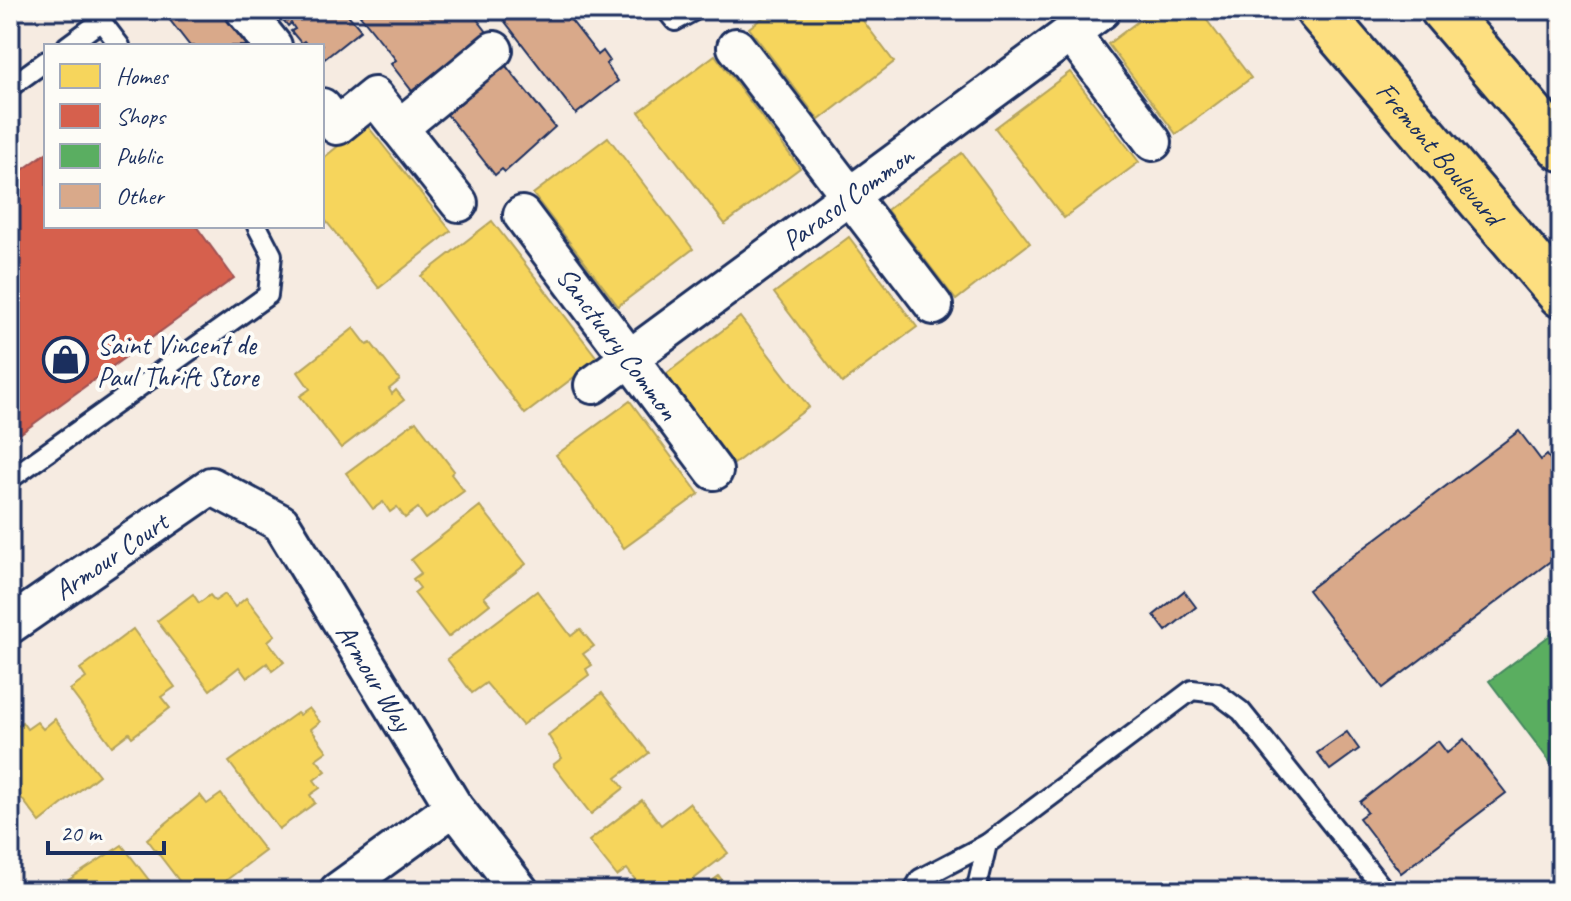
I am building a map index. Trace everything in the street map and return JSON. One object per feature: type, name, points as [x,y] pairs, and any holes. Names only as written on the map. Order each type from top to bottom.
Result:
[{"type":"main road","name":"Fremont Boulevard","points":[[1318,10],[1561,295]]},
{"type":"main road","points":[[1443,10],[1561,148]]},
{"type":"street","points":[[244,10],[271,44]]},
{"type":"street","name":"Parasol Common","points":[[593,385],[1102,10]]},
{"type":"street","points":[[1071,33],[1153,142]]},
{"type":"street","points":[[736,47],[934,306]]},
{"type":"street","points":[[399,128],[494,50]]},
{"type":"street","points":[[324,110],[337,126],[374,96],[459,203]]},
{"type":"street","name":"Sanctuary Common","points":[[522,215],[714,471]]},
{"type":"street","name":"Armour Court","points":[[10,625],[211,486]]},
{"type":"street","name":"Armour Way","points":[[211,486],[281,523],[454,807],[520,891]]},
{"type":"street","points":[[338,891],[454,807]]},
{"type":"lane","points":[[666,10],[675,21],[695,10]]},
{"type":"lane","points":[[69,44],[97,16],[118,44]]},
{"type":"lane","points":[[10,87],[44,62]]},
{"type":"lane","points":[[10,479],[268,295],[272,255],[258,228]]},
{"type":"lane","points":[[913,891],[920,879],[987,844],[1192,690],[1217,693],[1256,726],[1385,891]]},
{"type":"lane","points":[[976,891],[987,844]]},
{"type":"building: Homes","points":[[773,10],[855,10],[894,62],[819,120],[749,28]]},
{"type":"building: Homes","points":[[1153,10],[1199,10],[1251,78],[1176,134],[1108,44]]},
{"type":"building: Homes","points":[[715,55],[800,168],[725,224],[639,112]]},
{"type":"building: Homes","points":[[1070,72],[1139,162],[1064,218],[995,128]]},
{"type":"building: Homes","points":[[366,124],[451,231],[379,288],[324,219],[324,157]]},
{"type":"building: Homes","points":[[608,137],[693,249],[618,306],[533,194]]},
{"type":"building: Homes","points":[[962,153],[1030,243],[956,300],[887,210]]},
{"type":"building: Homes","points":[[492,221],[598,359],[525,414],[421,276]]},
{"type":"building: Homes","points":[[849,237],[917,327],[842,383],[774,293]]},
{"type":"building: Homes","points":[[740,317],[809,407],[734,464],[666,374]]},
{"type":"building: Homes","points":[[354,328],[367,345],[371,343],[400,380],[389,389],[392,394],[396,390],[404,400],[341,448],[300,396],[310,389],[298,372]]},
{"type":"building: Homes","points":[[630,401],[699,494],[624,548],[556,455]]},
{"type":"building: Homes","points":[[416,421],[454,471],[451,474],[464,491],[426,519],[418,508],[405,518],[397,507],[390,512],[383,502],[373,509],[346,473]]},
{"type":"building: Homes","points":[[480,506],[526,564],[484,597],[490,604],[448,637],[414,593],[420,588],[413,579],[421,573],[411,560]]},
{"type":"building: Homes","points":[[537,591],[571,636],[580,629],[594,646],[583,654],[592,665],[586,669],[589,675],[522,725],[486,683],[472,693],[447,659]]},
{"type":"building: Homes","points":[[193,594],[199,603],[210,595],[215,601],[225,594],[235,607],[246,598],[275,635],[268,641],[284,662],[272,671],[267,663],[247,678],[239,667],[210,690],[157,621]]},
{"type":"building: Homes","points":[[133,629],[175,687],[161,697],[170,708],[132,737],[129,733],[112,746],[70,690],[86,678],[80,669]]},
{"type":"building: Homes","points":[[602,693],[649,753],[616,778],[624,788],[591,814],[553,765],[562,758],[548,735]]},
{"type":"building: Homes","points":[[309,708],[320,722],[311,729],[327,751],[316,759],[326,771],[314,780],[320,788],[310,795],[315,803],[279,829],[229,762],[297,713],[299,715]]},
{"type":"building: Homes","points":[[55,719],[99,775],[40,822],[19,795],[12,800],[10,797],[10,732],[22,722],[27,729],[37,722],[43,729]]},
{"type":"building: Homes","points":[[221,794],[265,851],[212,891],[204,882],[187,891],[147,839],[200,795],[207,804]]},
{"type":"building: Homes","points":[[642,800],[661,825],[689,803],[728,853],[678,891],[644,891],[627,869],[617,876],[589,841]]},
{"type":"building: Homes","points":[[122,845],[152,884],[147,891],[74,891],[67,881]]},
{"type":"building: Homes","points":[[719,876],[730,891],[698,891]]},
{"type":"building: Shops","name":"Saint Vincent de Paul Thrift Store","points":[[44,154],[44,228],[197,228],[234,278],[10,441],[10,179]]},
{"type":"building: Public","points":[[1561,627],[1561,762],[1554,767],[1489,681]]},
{"type":"building: Other","points":[[162,10],[231,10],[254,44],[188,44]]},
{"type":"building: Other","points":[[279,10],[344,10],[361,30],[324,59],[324,44],[301,43],[291,31],[295,29],[291,23],[288,26]]},
{"type":"building: Other","points":[[367,10],[470,10],[487,32],[412,91],[391,64],[396,60],[360,15]]},
{"type":"building: Other","points":[[496,10],[563,10],[598,55],[603,51],[610,61],[606,64],[618,81],[576,114]]},
{"type":"building: Other","points":[[502,61],[555,127],[505,172],[502,169],[495,175],[442,108]]},
{"type":"building: Other","points":[[1519,431],[1541,460],[1547,455],[1561,474],[1561,553],[1383,688],[1308,590]]},
{"type":"building: Other","points":[[1184,591],[1196,607],[1166,631],[1154,615]]},
{"type":"building: Other","points":[[1347,732],[1359,749],[1330,770],[1317,753]]},
{"type":"building: Other","points":[[1464,739],[1506,793],[1401,873],[1359,818],[1367,812],[1360,802],[1438,741],[1447,753]]},
{"type":"place","name":"Saint Vincent de Paul Thrift Store","points":[[66,360]]}]
